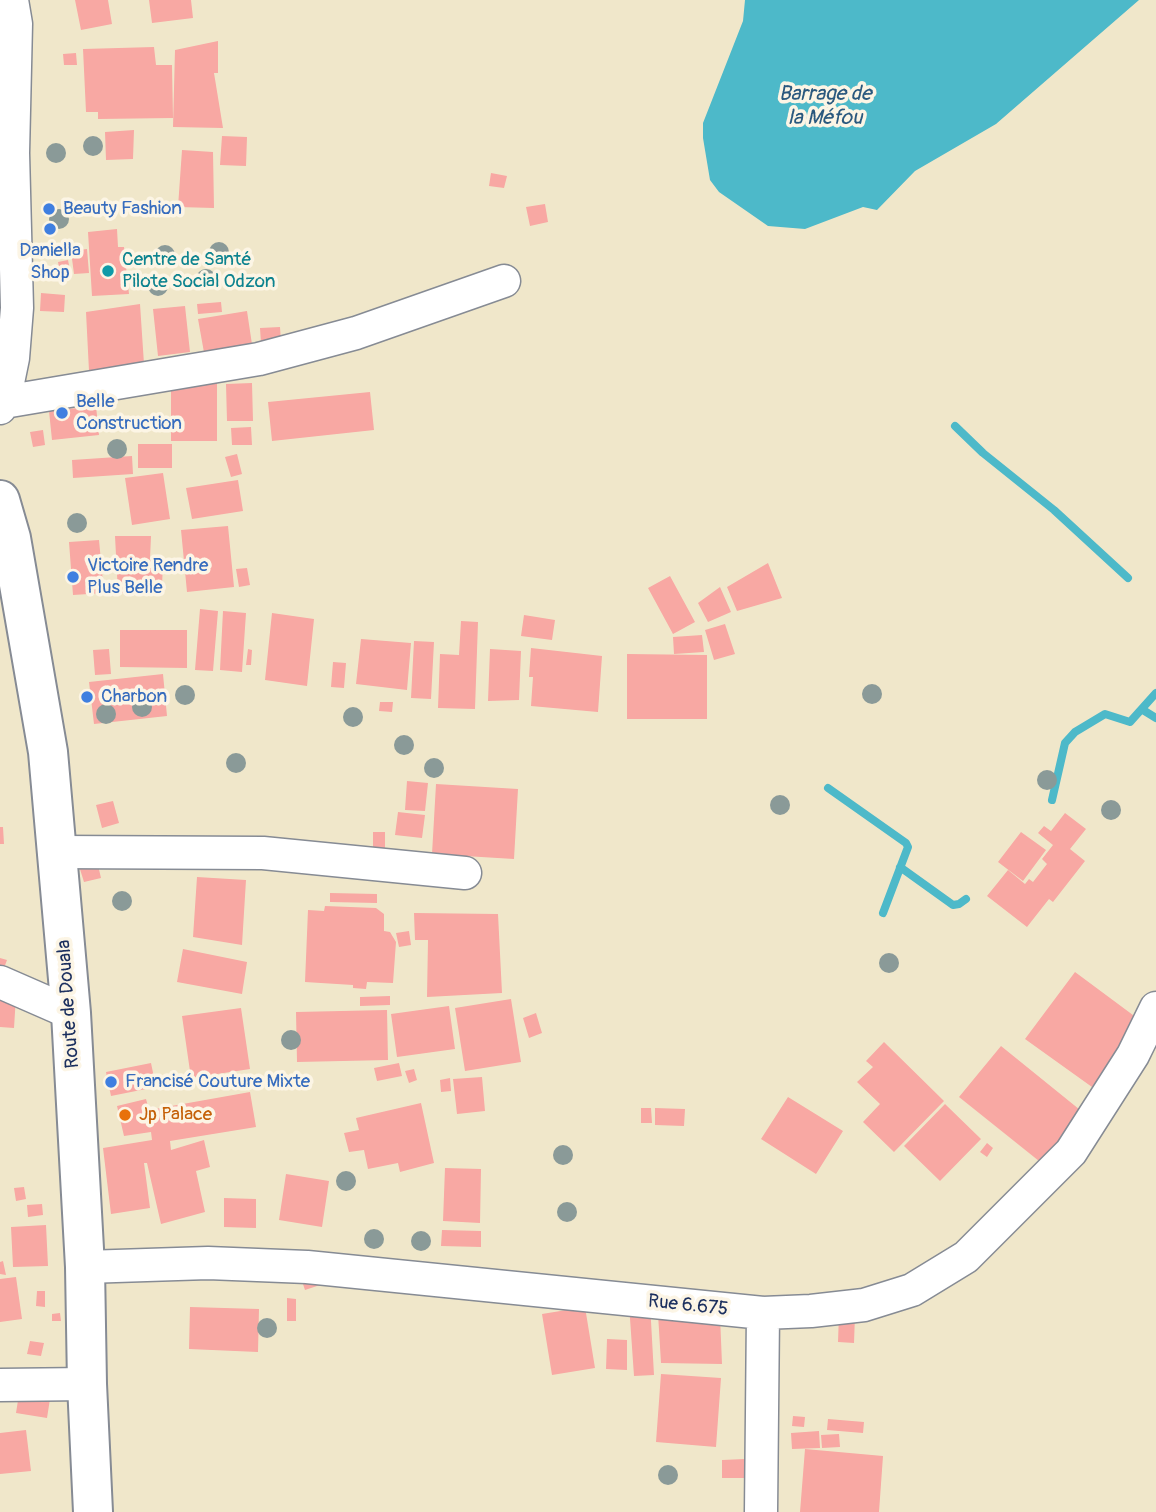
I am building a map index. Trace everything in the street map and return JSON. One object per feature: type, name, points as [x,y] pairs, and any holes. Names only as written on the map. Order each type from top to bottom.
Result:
[{"type":"highway","name":"Route de Douala","points":[[0,500],[11,538],[48,752],[71,1013],[85,1268],[93,1512]]},
{"type":"street","points":[[12,0],[16,24],[13,153],[17,309],[13,358],[2,405],[259,359],[356,333],[504,281]]},
{"type":"street","points":[[57,852],[263,853],[466,873]]},
{"type":"street","points":[[0,982],[71,1013]]},
{"type":"street","name":"Rue 6.675","points":[[85,1268],[208,1263],[307,1267],[763,1313],[864,1305],[912,1290],[966,1258],[1070,1152],[1133,1055],[1156,1008]]},
{"type":"street","points":[[761,1512],[763,1313]]},
{"type":"street","points":[[0,1385],[87,1384]]},
{"type":"water","name":"Barrage de la Méfou","points":[[745,0],[1139,0],[996,124],[915,171],[877,210],[863,207],[805,229],[768,226],[719,192],[710,180],[703,123],[743,21]]},
{"type":"building","points":[[75,0],[108,0],[112,24],[81,30]]},
{"type":"building","points":[[149,0],[191,0],[193,18],[152,23]]},
{"type":"building","points":[[218,41],[218,73],[214,73],[223,128],[173,127],[175,50]]},
{"type":"building","points":[[154,47],[156,65],[172,65],[173,118],[98,119],[98,112],[86,112],[83,49]]},
{"type":"building","points":[[76,53],[77,65],[64,65],[63,54]]},
{"type":"building","points":[[134,130],[133,159],[106,160],[105,132]]},
{"type":"building","points":[[222,136],[247,137],[246,166],[220,165]]},
{"type":"building","points":[[182,150],[213,152],[214,208],[178,207]]},
{"type":"building","points":[[491,173],[507,176],[504,188],[489,186]]},
{"type":"building","points":[[545,204],[548,222],[530,226],[526,207]]},
{"type":"building","name":"Centre de Santé Pilote Social Odzon","points":[[117,229],[118,247],[124,247],[129,294],[92,296],[88,232]]},
{"type":"building","points":[[87,249],[89,273],[74,274],[71,251]]},
{"type":"building","points":[[68,260],[71,276],[61,277],[58,262]]},
{"type":"building","points":[[41,293],[65,295],[64,312],[40,311]]},
{"type":"building","points":[[221,302],[222,312],[198,314],[197,304]]},
{"type":"building","points":[[140,304],[144,364],[89,371],[86,312]]},
{"type":"building","points":[[185,306],[190,352],[158,356],[153,309]]},
{"type":"building","points":[[247,311],[253,351],[205,358],[198,319]]},
{"type":"building","points":[[280,327],[281,341],[261,343],[260,328]]},
{"type":"building","points":[[171,378],[217,378],[217,441],[171,441]]},
{"type":"building","points":[[252,383],[253,421],[227,421],[226,384]]},
{"type":"building","points":[[370,392],[374,430],[272,441],[268,402]]},
{"type":"building","points":[[96,406],[99,435],[52,440],[49,411]]},
{"type":"building","points":[[251,427],[252,445],[232,445],[231,428]]},
{"type":"building","points":[[43,430],[45,445],[33,447],[30,432]]},
{"type":"building","points":[[138,444],[172,444],[172,468],[138,468]]},
{"type":"building","points":[[237,454],[242,474],[231,477],[225,457]]},
{"type":"building","points":[[132,456],[133,474],[73,478],[72,460]]},
{"type":"building","points":[[163,473],[170,519],[132,525],[125,478]]},
{"type":"building","points":[[238,480],[243,511],[192,519],[186,488]]},
{"type":"building","points":[[228,526],[234,587],[187,592],[181,530]]},
{"type":"building","points":[[115,536],[151,536],[150,559],[156,559],[157,564],[163,566],[162,584],[149,583],[149,592],[118,593]]},
{"type":"building","points":[[99,540],[104,593],[73,595],[69,542]]},
{"type":"building","points":[[768,563],[782,598],[737,611],[727,587]]},
{"type":"building","points":[[247,568],[250,585],[239,587],[236,569]]},
{"type":"building","points":[[670,576],[695,622],[673,634],[648,588]]},
{"type":"building","points":[[720,587],[731,612],[708,622],[698,603]]},
{"type":"building","points":[[200,609],[218,611],[213,671],[195,670]]},
{"type":"building","points":[[223,611],[246,613],[242,672],[220,670]]},
{"type":"building","points":[[272,613],[314,619],[307,686],[265,680]]},
{"type":"building","points":[[524,615],[555,620],[552,640],[521,636]]},
{"type":"building","points":[[461,621],[478,622],[475,709],[438,708],[440,654],[459,655]]},
{"type":"building","points":[[725,624],[735,654],[714,660],[705,630]]},
{"type":"building","points":[[120,630],[187,630],[187,668],[120,667]]},
{"type":"building","points":[[702,635],[704,652],[674,654],[673,637]]},
{"type":"building","points":[[361,639],[411,643],[407,690],[356,684]]},
{"type":"building","points":[[414,641],[434,642],[431,699],[411,698]]},
{"type":"building","points":[[531,648],[602,656],[598,712],[531,706]]},
{"type":"building","points":[[109,649],[111,674],[95,675],[93,650]]},
{"type":"building","points":[[248,649],[252,650],[251,665],[246,665]]},
{"type":"building","points":[[490,649],[521,651],[519,700],[488,701]]},
{"type":"building","points":[[627,654],[707,655],[707,719],[627,719]]},
{"type":"building","points":[[333,662],[346,663],[344,688],[331,687]]},
{"type":"building","points":[[163,674],[167,716],[94,724],[89,682]]},
{"type":"building","points":[[380,702],[393,702],[392,712],[379,711]]},
{"type":"building","points":[[407,781],[428,783],[425,811],[405,810]]},
{"type":"building","points":[[436,784],[518,789],[514,859],[432,854]]},
{"type":"building","points":[[113,801],[119,823],[102,828],[96,805]]},
{"type":"building","points":[[398,812],[425,815],[422,838],[395,835]]},
{"type":"building","points":[[1065,813],[1086,829],[1070,849],[1085,861],[1053,902],[1049,899],[1027,927],[987,896],[1008,870],[1025,884],[1029,879],[1033,882],[1047,864],[1042,859],[1053,845],[1038,833],[1044,826],[1051,831]]},
{"type":"building","points":[[0,827],[3,827],[4,844],[0,844]]},
{"type":"building","points":[[373,832],[385,832],[385,852],[373,852]]},
{"type":"building","points":[[1021,832],[1046,850],[1023,881],[998,862]]},
{"type":"building","points":[[97,861],[101,878],[84,882],[79,866]]},
{"type":"building","points":[[197,877],[246,880],[242,945],[193,937]]},
{"type":"building","points":[[330,893],[377,894],[377,903],[330,902]]},
{"type":"building","points":[[325,906],[376,908],[384,914],[384,931],[390,932],[396,942],[393,983],[367,982],[366,989],[353,988],[353,985],[305,982],[308,910],[324,911]]},
{"type":"building","points":[[414,913],[498,914],[502,993],[427,997],[428,940],[415,940]]},
{"type":"building","points":[[409,931],[411,945],[399,947],[396,933]]},
{"type":"building","points":[[183,949],[247,962],[242,994],[177,982]]},
{"type":"building","points":[[0,958],[7,960],[4,968],[0,966]]},
{"type":"building","points":[[1075,972],[1141,1021],[1092,1087],[1025,1039]]},
{"type":"building","points":[[0,995],[16,996],[14,1028],[0,1027]]},
{"type":"building","points":[[390,996],[390,1005],[360,1006],[360,997]]},
{"type":"building","points":[[511,999],[521,1062],[465,1071],[455,1008]]},
{"type":"building","points":[[449,1006],[455,1049],[397,1057],[391,1014]]},
{"type":"building","points":[[241,1008],[250,1069],[191,1078],[182,1016]]},
{"type":"building","points":[[387,1010],[388,1060],[297,1062],[296,1012]]},
{"type":"building","points":[[536,1013],[542,1033],[529,1038],[523,1018]]},
{"type":"building","points":[[884,1042],[944,1101],[894,1152],[863,1122],[880,1104],[857,1082],[873,1067],[866,1061]]},
{"type":"building","points":[[1001,1046],[1090,1118],[1049,1169],[959,1097]]},
{"type":"building","points":[[151,1063],[156,1087],[111,1096],[106,1072]]},
{"type":"building","points":[[399,1063],[402,1076],[377,1081],[374,1068]]},
{"type":"building","points":[[414,1069],[417,1080],[409,1083],[405,1071]]},
{"type":"building","points":[[482,1077],[485,1111],[457,1114],[453,1079]]},
{"type":"building","points":[[450,1078],[451,1091],[441,1092],[440,1080]]},
{"type":"building","points":[[250,1092],[256,1127],[170,1141],[171,1150],[204,1140],[210,1167],[196,1171],[205,1212],[161,1224],[147,1163],[144,1163],[150,1208],[111,1214],[103,1148],[152,1140],[151,1132],[124,1136],[117,1106],[146,1099],[149,1110]]},
{"type":"building","points":[[788,1097],[843,1131],[816,1174],[761,1139]]},
{"type":"building","points":[[421,1103],[434,1163],[400,1172],[398,1163],[368,1169],[364,1150],[349,1152],[344,1133],[359,1130],[356,1118]]},
{"type":"building","points":[[945,1104],[981,1139],[940,1181],[904,1146]]},
{"type":"building","points":[[641,1108],[651,1108],[652,1123],[641,1123]]},
{"type":"building","points":[[655,1108],[685,1109],[684,1126],[655,1125]]},
{"type":"building","points":[[987,1143],[993,1148],[987,1157],[980,1152]]},
{"type":"building","points":[[445,1168],[481,1169],[480,1223],[443,1221]]},
{"type":"building","points":[[286,1174],[329,1181],[322,1227],[279,1220]]},
{"type":"building","points":[[24,1187],[26,1199],[16,1201],[14,1188]]},
{"type":"building","points":[[224,1198],[256,1199],[256,1228],[224,1227]]},
{"type":"building","points":[[42,1204],[43,1215],[28,1217],[27,1205]]},
{"type":"building","points":[[46,1225],[48,1266],[13,1267],[11,1227]]},
{"type":"building","points":[[442,1230],[481,1231],[481,1247],[441,1246]]},
{"type":"building","points":[[3,1261],[6,1275],[0,1274],[0,1262]]},
{"type":"building","points":[[16,1277],[22,1319],[0,1322],[0,1279]]},
{"type":"building","points":[[301,1278],[326,1283],[305,1290]]},
{"type":"building","points":[[37,1291],[45,1291],[45,1307],[36,1306]]},
{"type":"building","points":[[287,1298],[296,1299],[296,1321],[287,1321]]},
{"type":"building","points":[[650,1303],[654,1375],[634,1376],[629,1304]]},
{"type":"building","points":[[190,1307],[259,1309],[258,1352],[189,1349]]},
{"type":"building","points":[[585,1307],[595,1368],[552,1375],[542,1314]]},
{"type":"building","points":[[60,1313],[61,1321],[52,1321],[52,1314]]},
{"type":"building","points":[[658,1314],[720,1316],[722,1364],[661,1363]]},
{"type":"building","points":[[839,1314],[855,1315],[854,1343],[838,1342]]},
{"type":"building","points":[[607,1339],[627,1340],[627,1370],[606,1369]]},
{"type":"building","points":[[30,1341],[44,1343],[41,1356],[27,1354]]},
{"type":"building","points":[[661,1374],[721,1378],[716,1447],[656,1442]]},
{"type":"building","points":[[19,1394],[50,1399],[47,1418],[16,1413]]},
{"type":"building","points":[[793,1416],[805,1417],[804,1427],[792,1426]]},
{"type":"building","points":[[828,1419],[864,1422],[863,1433],[827,1430]]},
{"type":"building","points":[[26,1430],[31,1471],[0,1474],[0,1433]]},
{"type":"building","points":[[819,1431],[820,1448],[792,1449],[791,1433]]},
{"type":"building","points":[[839,1434],[840,1447],[822,1448],[821,1435]]},
{"type":"building","points":[[805,1449],[883,1456],[879,1512],[800,1512]]},
{"type":"building","points":[[745,1459],[745,1478],[722,1478],[722,1460]]},
{"type":"waterway","points":[[955,426],[983,453],[1054,510],[1128,578]]},
{"type":"waterway","points":[[1052,800],[1065,743],[1075,732],[1105,714],[1130,722],[1156,693]]},
{"type":"waterway","points":[[1143,710],[1156,718]]},
{"type":"waterway","points":[[828,788],[908,847],[883,913]]},
{"type":"waterway","points":[[900,867],[953,905],[966,899]]},
{"type":"place","name":"Beauty Fashion","points":[[49,209]]},
{"type":"place","name":"Daniella Shop","points":[[50,229]]},
{"type":"place","name":"Centre de Santé Pilote Social Odzon","points":[[108,271]]},
{"type":"place","name":"Belle Construction","points":[[62,413]]},
{"type":"place","name":"Victoire Rendre Plus Belle","points":[[73,577]]},
{"type":"place","name":"Charbon","points":[[87,697]]},
{"type":"place","name":"Francisé Couture Mixte","points":[[111,1082]]},
{"type":"place","name":"Jp Palace","points":[[125,1115]]}]
